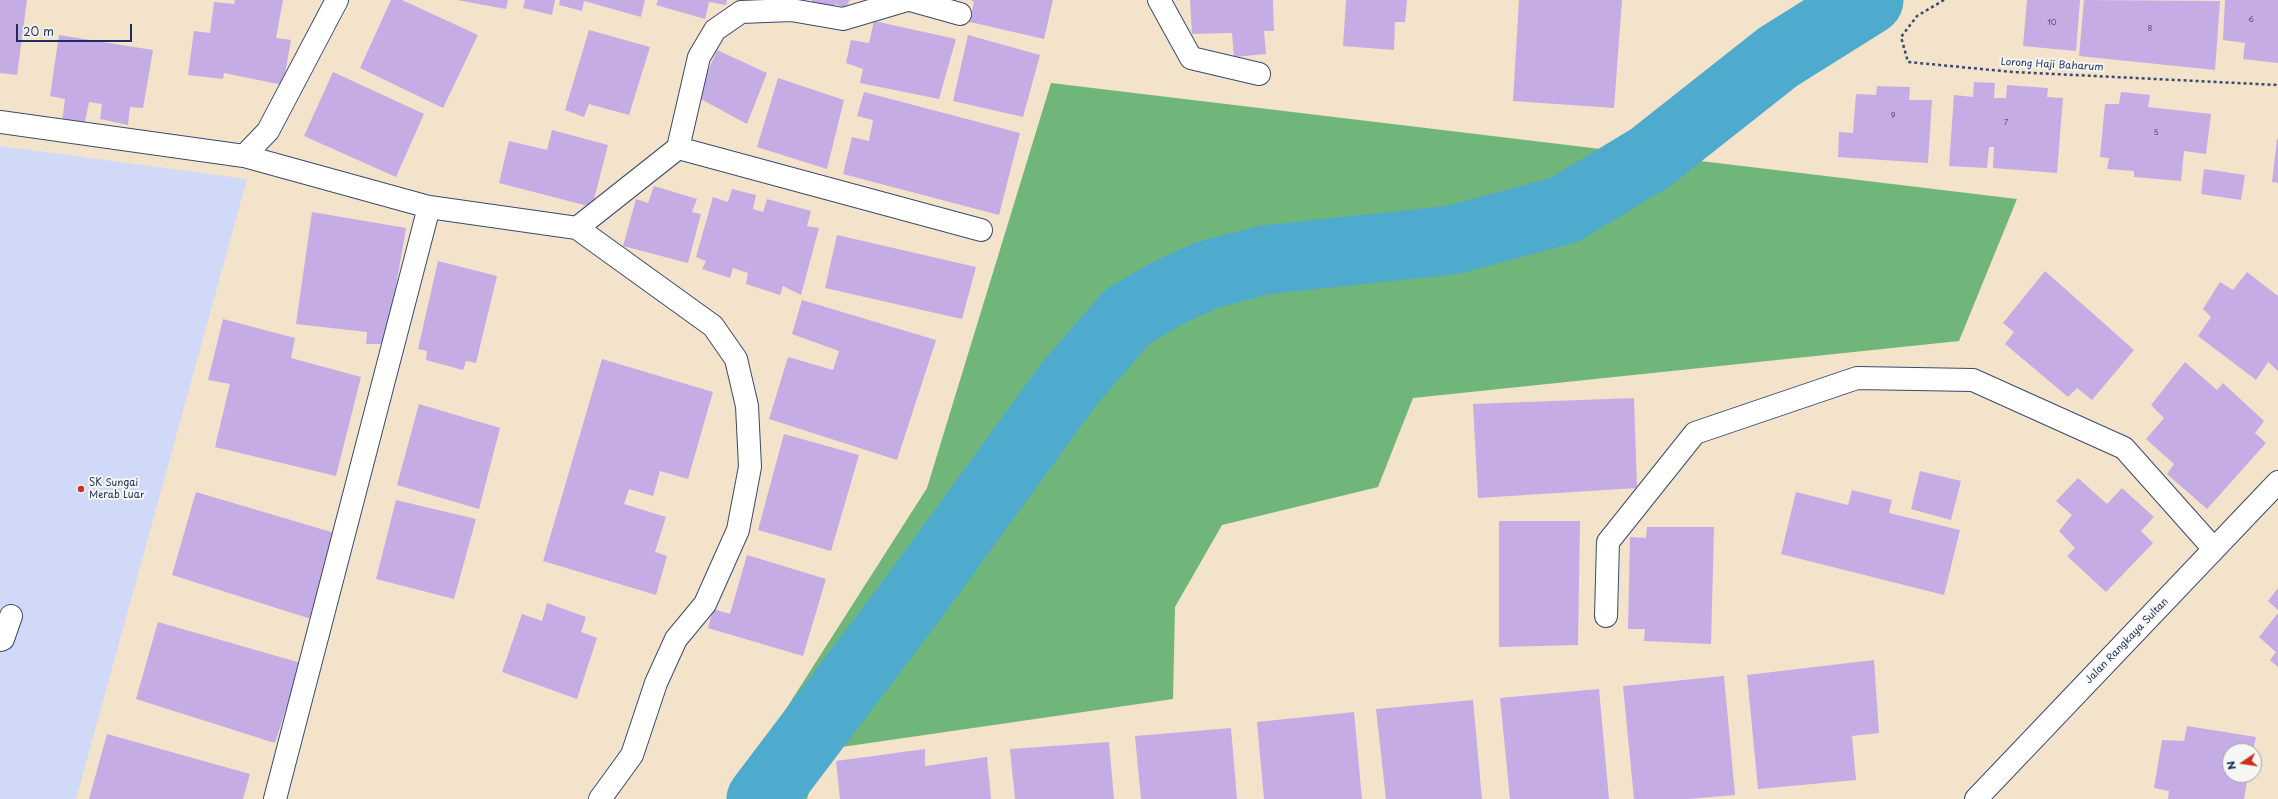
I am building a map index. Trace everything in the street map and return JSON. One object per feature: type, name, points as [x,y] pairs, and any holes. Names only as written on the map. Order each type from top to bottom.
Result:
[{"type":"street","points":[[244,156],[268,131],[337,0]]},
{"type":"street","points":[[578,228],[678,148],[699,57],[715,30],[741,12],[791,10],[843,19],[908,0],[960,14]]},
{"type":"street","points":[[1159,0],[1191,58],[1259,74]]},
{"type":"street","points":[[0,122],[244,156],[429,207],[578,228],[713,326],[736,359],[747,406],[750,460],[738,530],[705,604],[676,639],[656,683],[632,755],[600,799]]},
{"type":"street","points":[[678,148],[981,230]]},
{"type":"street","points":[[275,799],[429,207]]},
{"type":"street","points":[[1606,616],[1608,542],[1695,433],[1857,378],[1973,380],[2124,448],[2214,549]]},
{"type":"street","name":"Jalan Rangkaya Sultan","points":[[1976,799],[2278,482]]},
{"type":"street","points":[[0,640],[3,639],[11,616]]},
{"type":"path","name":"Lorong Haji Baharum","points":[[1944,0],[1918,16],[1901,37],[1908,62],[2013,72],[2278,85]]},
{"type":"shaded area","name":"SK Sungai Merab Luar","points":[[0,146],[247,179],[76,799],[0,799]]},
{"type":"green space","points":[[1051,83],[2017,199],[1959,341],[1413,398],[1378,487],[1222,525],[1175,607],[1173,699],[821,750],[807,799],[749,799],[754,759],[927,488]]},
{"type":"building","points":[[0,0],[27,0],[17,75],[0,73]]},
{"type":"building","points":[[235,0],[283,0],[276,38],[291,40],[283,85],[224,73],[223,79],[188,75],[194,31],[210,33],[214,2],[234,4]]},
{"type":"building","points":[[391,0],[402,0],[478,35],[443,108],[360,68]]},
{"type":"building","points":[[457,0],[508,0],[506,9]]},
{"type":"building","points":[[525,0],[555,0],[552,15],[523,8]]},
{"type":"building","points":[[560,0],[645,0],[641,17],[584,1],[582,11],[559,5]]},
{"type":"building","points":[[658,0],[727,0],[726,5],[709,2],[705,19],[656,5]]},
{"type":"building","points":[[812,0],[850,0],[845,8],[835,4],[831,12],[811,2]]},
{"type":"building","points":[[971,0],[1053,0],[1044,39],[970,22],[974,2]]},
{"type":"building","points":[[1190,0],[1273,0],[1274,31],[1264,31],[1266,54],[1234,57],[1232,33],[1192,34]]},
{"type":"building","points":[[1346,0],[1407,0],[1405,22],[1395,22],[1394,50],[1343,46]]},
{"type":"building","points":[[1519,0],[1622,0],[1614,108],[1513,101]]},
{"type":"building","points":[[2027,0],[2080,0],[2076,51],[2023,46]]},
{"type":"building","points":[[2084,0],[2220,1],[2215,70],[2079,56]]},
{"type":"building","points":[[2225,0],[2278,0],[2278,63],[2243,59],[2245,43],[2223,40]]},
{"type":"building","points":[[874,21],[956,39],[939,99],[860,83],[863,69],[846,63],[851,40],[869,43]]},
{"type":"building","points":[[589,30],[650,47],[629,115],[589,104],[584,117],[565,110]]},
{"type":"building","points":[[59,35],[153,50],[143,108],[130,107],[128,125],[100,119],[102,104],[89,102],[84,127],[62,122],[65,99],[50,96]]},
{"type":"building","points":[[968,35],[1040,55],[1023,117],[953,101]]},
{"type":"building","points":[[717,50],[767,73],[747,124],[697,97]]},
{"type":"building","points":[[333,72],[424,114],[396,177],[304,136]]},
{"type":"building","points":[[778,78],[844,100],[827,169],[757,147]]},
{"type":"building","points":[[1974,82],[1995,83],[1994,98],[2006,98],[2007,85],[2048,88],[2047,97],[2063,98],[2057,173],[1993,168],[1994,147],[1989,147],[1987,168],[1949,166],[1954,95],[1973,97]]},
{"type":"building","points":[[1877,86],[1910,87],[1909,100],[1932,100],[1928,163],[1838,157],[1839,132],[1853,133],[1856,94],[1876,95]]},
{"type":"building","points":[[864,92],[1020,133],[999,215],[843,174],[852,137],[869,141],[873,120],[857,116]]},
{"type":"building","points":[[2121,92],[2150,95],[2148,107],[2211,114],[2206,154],[2184,151],[2181,181],[2134,177],[2134,171],[2107,169],[2109,158],[2100,157],[2105,104],[2119,104]]},
{"type":"building","points":[[552,130],[608,145],[592,207],[499,183],[509,141],[547,150]]},
{"type":"building","points":[[2278,139],[2278,183],[2272,182]]},
{"type":"building","points":[[2204,169],[2245,175],[2241,200],[2201,194]]},
{"type":"building","points":[[654,186],[697,199],[692,212],[701,214],[688,263],[623,246],[636,199],[648,203]]},
{"type":"building","points":[[732,189],[756,195],[753,209],[763,212],[767,199],[811,211],[807,226],[819,228],[801,295],[783,286],[780,295],[746,284],[748,273],[733,268],[730,278],[702,269],[706,261],[696,257],[713,197],[728,202]]},
{"type":"building","points":[[312,212],[406,228],[386,344],[366,344],[367,332],[296,324]]},
{"type":"building","points":[[837,235],[976,267],[962,319],[825,288]]},
{"type":"building","points":[[438,261],[497,276],[476,363],[466,361],[463,370],[426,360],[427,351],[418,349]]},
{"type":"building","points":[[2045,271],[2134,350],[2092,400],[2077,388],[2068,397],[2005,344],[2014,332],[2003,323]]},
{"type":"building","points":[[2247,272],[2278,296],[2278,371],[2268,362],[2256,380],[2198,336],[2211,317],[2203,309],[2220,282],[2233,290]]},
{"type":"building","points":[[802,300],[936,340],[897,460],[769,419],[788,357],[833,370],[839,351],[792,334]]},
{"type":"building","points":[[223,319],[295,338],[291,358],[361,377],[336,476],[215,447],[230,384],[208,380]]},
{"type":"building","points":[[602,359],[713,392],[688,479],[660,471],[653,496],[629,489],[624,504],[666,517],[655,552],[667,556],[656,595],[543,561]]},
{"type":"building","points":[[2185,362],[2217,390],[2223,383],[2264,421],[2255,433],[2266,443],[2207,509],[2167,474],[2174,464],[2146,439],[2164,418],[2151,405]]},
{"type":"building","points":[[1634,398],[1637,488],[1478,498],[1473,404]]},
{"type":"building","points":[[419,404],[500,428],[479,509],[397,485]]},
{"type":"building","points":[[784,434],[859,455],[831,551],[758,530]]},
{"type":"building","points":[[1920,471],[1961,481],[1951,520],[1911,509]]},
{"type":"building","points":[[2078,478],[2107,504],[2122,488],[2154,517],[2141,531],[2153,543],[2106,592],[2067,556],[2075,548],[2059,531],[2072,515],[2056,501]]},
{"type":"building","points":[[1852,490],[1892,500],[1889,513],[1960,530],[1944,595],[1781,554],[1796,492],[1848,505]]},
{"type":"building","points":[[196,492],[338,534],[311,619],[172,575]]},
{"type":"building","points":[[396,500],[476,519],[454,599],[376,579]]},
{"type":"building","points":[[1499,521],[1580,521],[1578,645],[1499,647]]},
{"type":"building","points":[[1647,527],[1714,527],[1711,644],[1644,641],[1645,629],[1628,629],[1630,537],[1646,538]]},
{"type":"building","points":[[747,555],[826,579],[803,656],[708,628],[713,609],[730,614]]},
{"type":"building","points":[[2278,588],[2278,610],[2268,601]]},
{"type":"building","points":[[547,603],[586,617],[581,632],[597,638],[577,699],[502,672],[522,614],[542,621]]},
{"type":"building","points":[[2278,613],[2278,667],[2270,660],[2276,652],[2259,637]]},
{"type":"building","points":[[158,622],[301,663],[275,743],[136,699]]},
{"type":"building","points":[[1874,660],[1879,733],[1852,736],[1856,780],[1758,789],[1747,675]]},
{"type":"building","points":[[1724,676],[1735,795],[1688,799],[1634,799],[1623,686]]},
{"type":"building","points":[[1599,689],[1609,799],[1510,799],[1500,698]]},
{"type":"building","points":[[1473,700],[1482,799],[1386,799],[1376,709]]},
{"type":"building","points":[[1354,712],[1362,799],[1264,799],[1257,722]]},
{"type":"building","points":[[2187,726],[2256,737],[2255,743],[2222,743],[2222,783],[2247,783],[2244,799],[2168,799],[2169,791],[2154,788],[2162,740],[2184,741]]},
{"type":"building","points":[[1231,728],[1237,799],[1141,799],[1135,736]]},
{"type":"building","points":[[107,734],[250,774],[243,799],[89,799]]},
{"type":"building","points":[[1109,742],[1114,799],[1015,799],[1010,749]]},
{"type":"building","points":[[925,749],[925,766],[987,757],[991,799],[840,799],[836,761]]},
{"type":"waterway","points":[[761,799],[914,597],[1069,384],[1128,316],[1170,292],[1207,275],[1264,260],[1452,240],[1564,210],[1650,158],[1778,57],[1869,0]]},
{"type":"place","name":"SK Sungai Merab Luar","points":[[81,489]]}]
